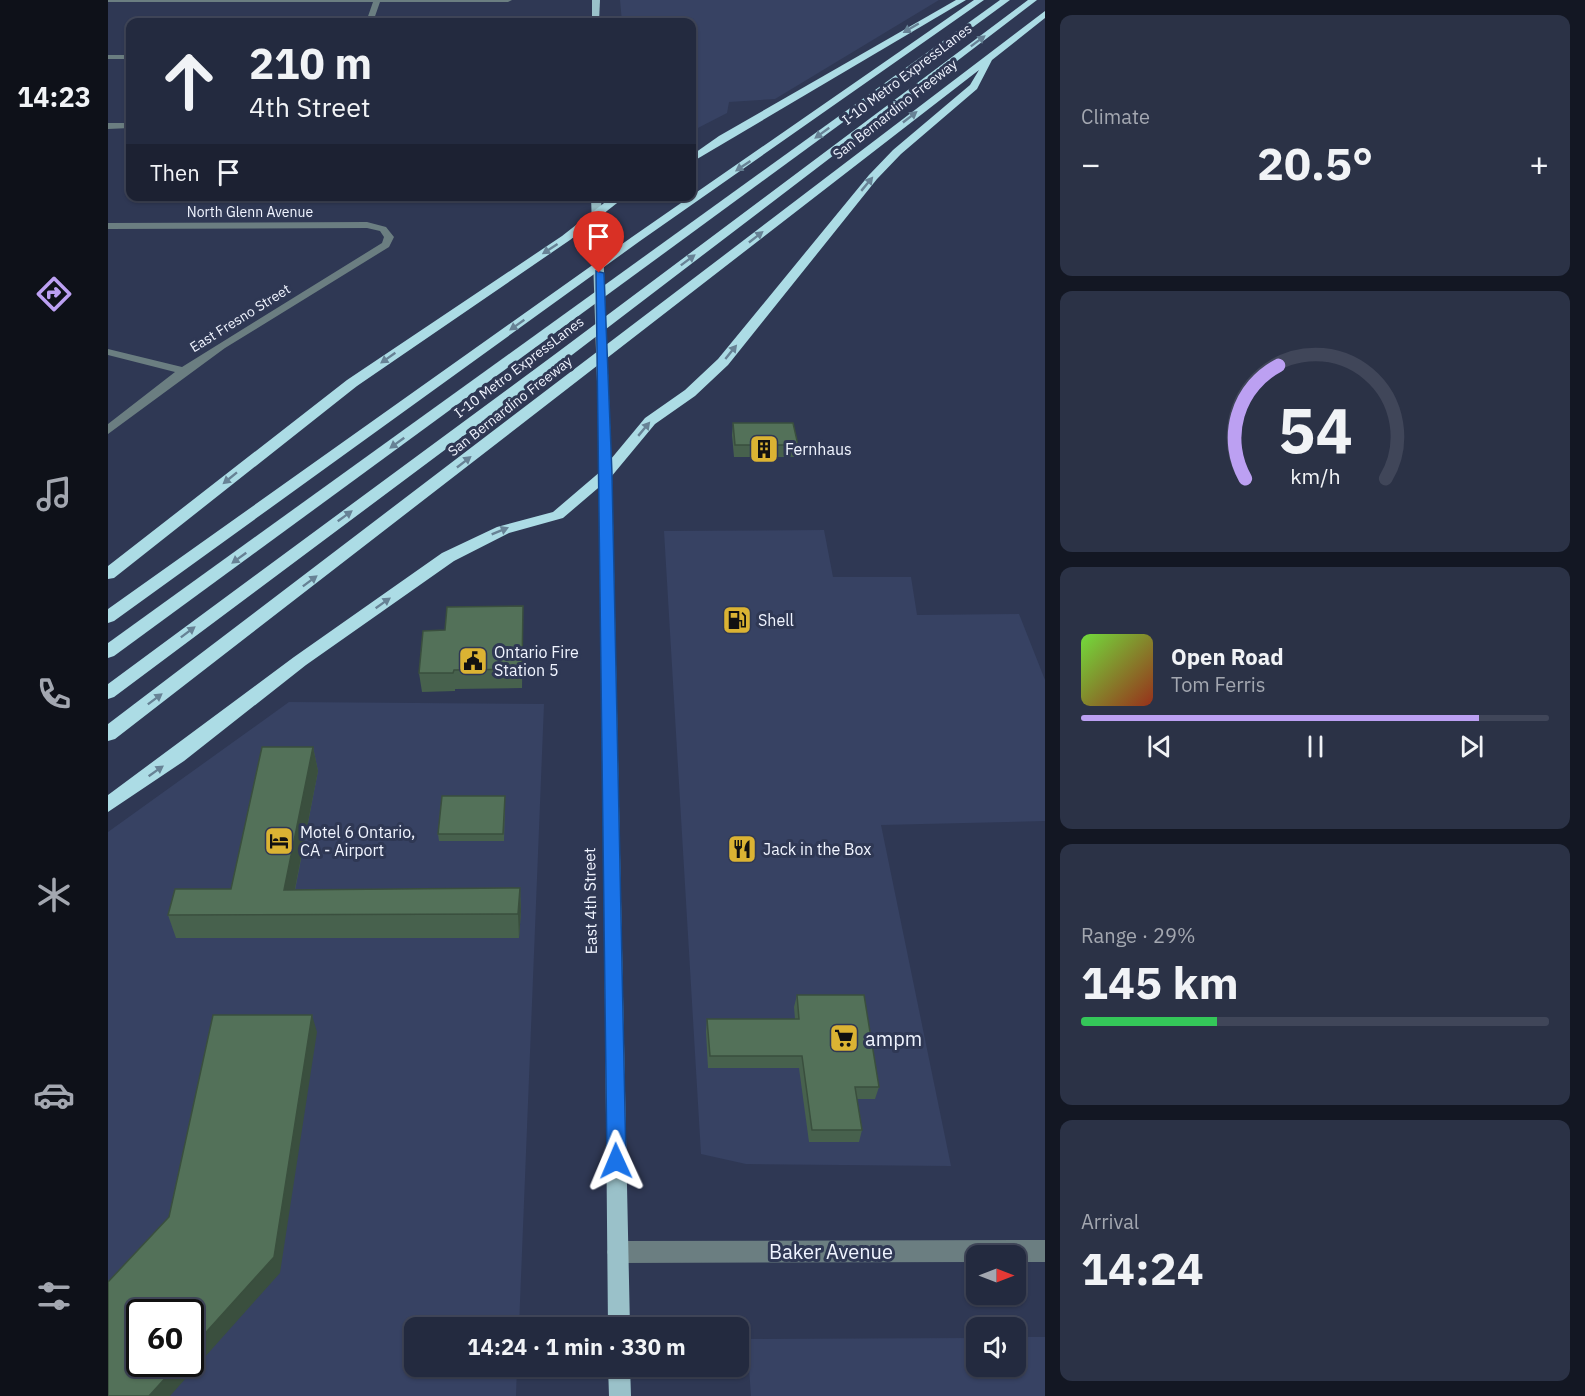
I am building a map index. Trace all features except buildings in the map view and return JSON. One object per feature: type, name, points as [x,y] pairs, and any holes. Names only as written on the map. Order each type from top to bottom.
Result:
[{"type":"highway","points":[[696,156],[723,138],[962,0]]},
{"type":"highway","points":[[696,197],[980,0]]},
{"type":"highway","name":"I-10 Metro ExpressLanes","points":[[108,652],[1006,0]]},
{"type":"highway","name":"I-10 Metro ExpressLanes","points":[[108,693],[563,355],[1033,0]]},
{"type":"highway","name":"San Bernardino Freeway","points":[[108,734],[1045,14]]},
{"type":"highway","points":[[108,805],[177,756],[300,661],[448,557],[502,530],[558,515],[606,474],[650,421],[690,393],[723,362],[873,177],[897,152],[974,87],[992,54]]},
{"type":"highway","points":[[696,150],[723,138]]},
{"type":"highway","points":[[108,574],[352,383],[566,238],[614,201]]},
{"type":"highway","points":[[108,617],[691,201]]},
{"type":"main road","points":[[596,0],[596,18]]},
{"type":"main road","name":"East 4th Street","points":[[597,201],[606,474],[619,1317]]},
{"type":"main road","points":[[619,1377],[620,1396]]},
{"type":"street","points":[[108,0],[508,0]]},
{"type":"street","points":[[371,18],[377,0]]},
{"type":"street","points":[[108,57],[126,57]]},
{"type":"street","points":[[108,126],[126,126]]},
{"type":"street","name":"North Glenn Avenue","points":[[108,226],[367,225],[383,229],[389,237]]},
{"type":"street","name":"East Fresno Street","points":[[108,430],[184,371],[386,245],[389,237]]},
{"type":"street","points":[[108,352],[141,358],[184,371]]},
{"type":"street","name":"Baker Avenue","points":[[618,1252],[1045,1251]]},
{"type":"shaded area","points":[[620,0],[939,0],[775,99],[729,102],[727,113],[696,129],[696,18],[622,18]]},
{"type":"shaded area","points":[[824,530],[833,577],[911,577],[917,615],[1019,614],[1045,680],[1045,821],[881,825],[951,1166],[746,1164],[701,1154],[664,531]]},
{"type":"shaded area","points":[[289,702],[544,704],[519,1317],[404,1317],[404,1377],[517,1377],[516,1396],[108,1396],[108,832]]},
{"type":"shaded area","points":[[1026,1337],[1045,1337],[1045,1396],[751,1396],[749,1339],[966,1338],[966,1377],[1026,1377]]},
{"type":"place","name":"Fernhaus","points":[[764,449]]},
{"type":"place","name":"Shell","points":[[737,620]]},
{"type":"place","name":"Ontario Fire Station 5","points":[[473,661]]},
{"type":"place","name":"Motel 6 Ontario, CA - Airport","points":[[279,841]]},
{"type":"place","name":"Jack in the Box","points":[[742,849]]},
{"type":"place","name":"ampm","points":[[844,1038]]},
{"type":"route","points":[[599,273],[606,474],[616,1161]]}]
